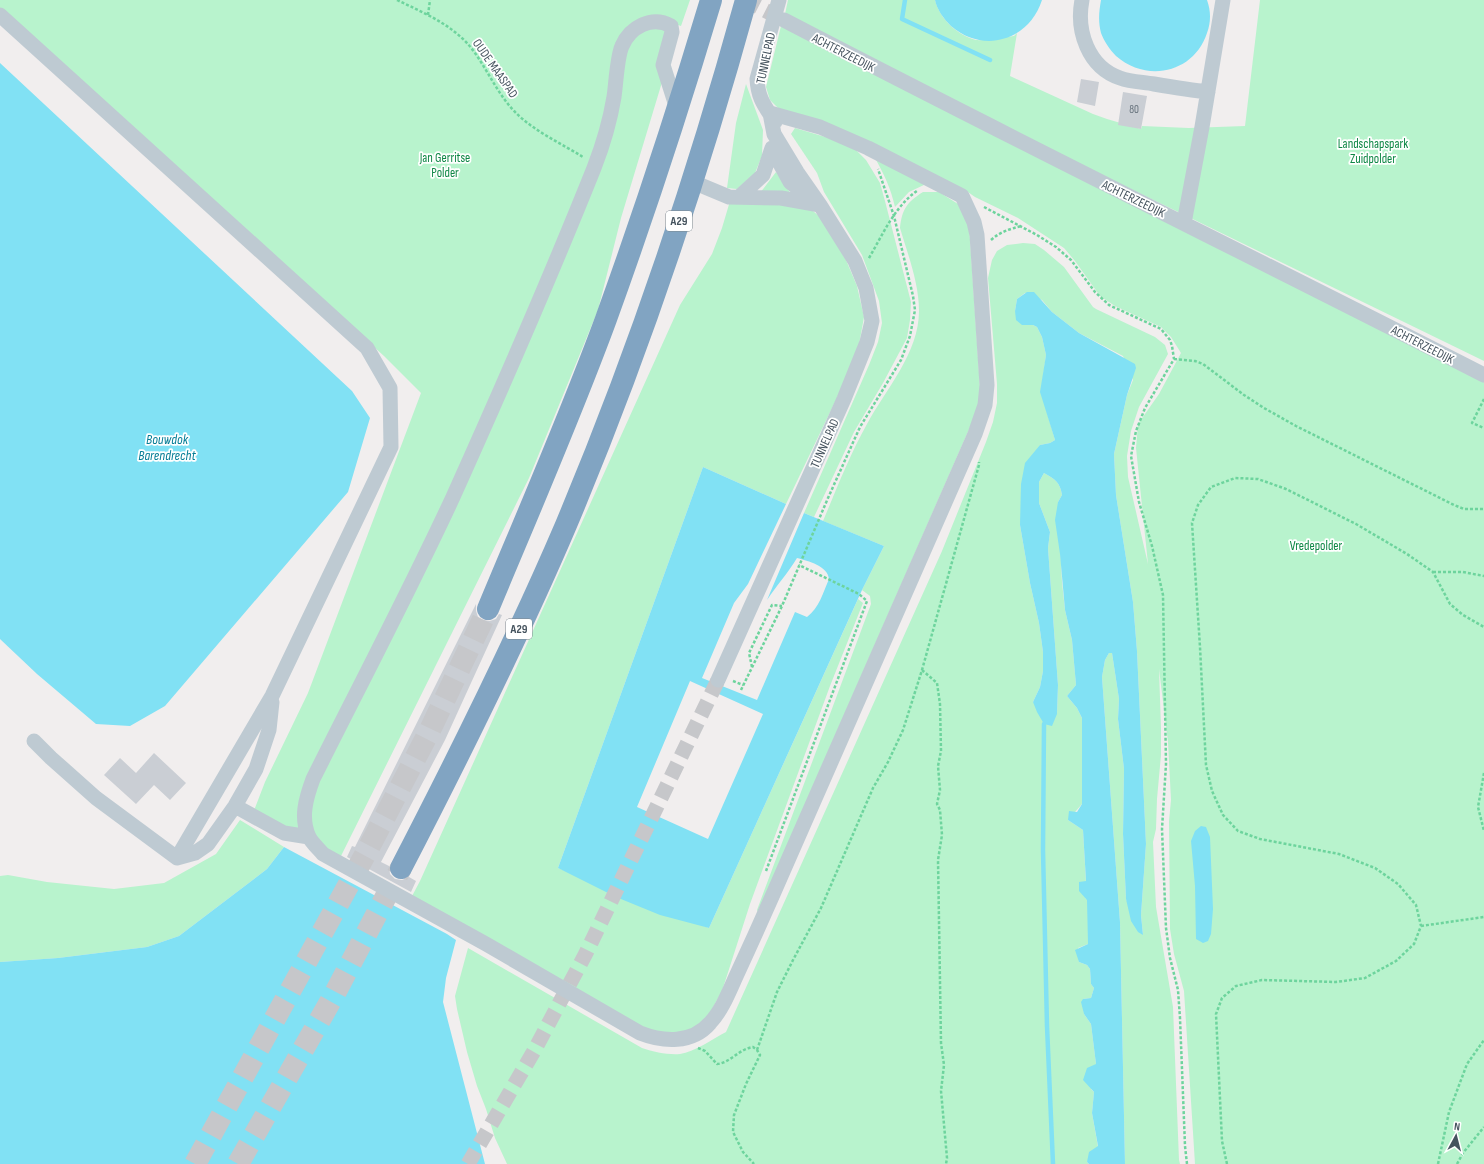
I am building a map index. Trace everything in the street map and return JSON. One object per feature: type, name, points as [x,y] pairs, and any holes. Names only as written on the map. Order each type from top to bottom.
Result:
[{"type":"highway","points":[[488,609],[606,320],[677,109],[711,0]]},
{"type":"highway","name":"A29","points":[[401,868],[500,671],[566,525],[634,351],[693,182],[746,0]]},
{"type":"street","name":"TUNNELPAD","points":[[779,0],[758,79],[758,91],[770,114],[808,173],[820,205]]},
{"type":"street","points":[[1082,0],[1079,21],[1084,42],[1098,63],[1109,73],[1120,78],[1208,92]]},
{"type":"street","points":[[1184,223],[1223,0]]},
{"type":"street","points":[[0,15],[367,348],[390,388],[391,447],[272,696],[177,858]]},
{"type":"street","name":"ACHTERZEEDIJK","points":[[784,20],[968,116],[1184,223],[1484,375]]},
{"type":"street","points":[[677,109],[663,65],[672,32],[671,26],[664,22],[652,21],[640,26],[629,34],[621,47],[608,125],[596,164],[554,267],[452,498],[313,779],[305,800],[304,820],[309,838],[323,854],[486,944],[640,1033],[653,1038],[670,1040],[685,1038],[697,1034],[710,1024],[721,1008],[746,956],[857,706],[975,434],[985,405],[986,385],[977,235],[974,222],[962,196],[902,164],[820,127],[770,114]]},
{"type":"street","name":"TUNNELPAD","points":[[718,680],[844,399],[867,342],[872,322],[866,288],[861,272],[820,205],[773,141],[770,114]]},
{"type":"street","points":[[740,196],[763,175],[773,141]]},
{"type":"street","points":[[693,182],[729,197],[740,196],[781,198],[820,205]]},
{"type":"street","points":[[177,858],[196,853],[208,844],[235,806],[256,769],[268,730],[272,696]]},
{"type":"street","points":[[34,741],[96,798],[177,858]]},
{"type":"street","points":[[235,806],[284,833],[309,838]]},
{"type":"path","name":"OUDE MAASPAD","points":[[397,0],[448,26],[475,52],[505,101],[518,115],[534,127],[596,164]]},
{"type":"path","points":[[428,15],[430,0]]},
{"type":"path","name":"TUNNELPAD","points":[[741,690],[782,606],[801,559],[860,427],[901,360],[914,323],[915,310],[913,296],[894,216],[883,182],[868,148]]},
{"type":"path","points":[[861,272],[901,205],[919,189],[940,185]]},
{"type":"path","points":[[962,196],[1022,226],[1056,247],[1071,260],[1095,292],[1108,305],[1160,329],[1170,340],[1172,346],[1174,359],[1145,408],[1136,431],[1131,456],[1139,502],[1152,546],[1163,595],[1166,764],[1162,829],[1166,928],[1170,958],[1178,990],[1180,1011],[1187,1164]]},
{"type":"path","points":[[978,261],[986,245],[997,234],[1008,229],[1022,226]]},
{"type":"path","points":[[1174,359],[1195,361],[1203,364],[1244,396],[1296,426],[1454,505],[1464,509],[1484,509]]},
{"type":"path","points":[[1484,399],[1472,422],[1484,428]]},
{"type":"path","points":[[757,1050],[777,992],[821,908],[872,788],[888,762],[903,730],[922,670],[979,465],[975,434]]},
{"type":"path","points":[[1227,1164],[1222,1141],[1216,1014],[1222,998],[1236,986],[1262,980],[1336,982],[1365,978],[1396,961],[1414,944],[1422,926],[1416,906],[1398,884],[1375,868],[1339,854],[1260,839],[1238,831],[1223,815],[1212,791],[1206,765],[1192,523],[1198,505],[1212,487],[1235,478],[1258,479],[1286,489],[1356,524],[1407,554],[1433,572],[1450,604],[1463,615],[1484,626]]},
{"type":"path","points":[[764,876],[866,604],[866,599],[859,594],[799,565]]},
{"type":"path","points":[[1433,572],[1464,572],[1484,576]]},
{"type":"path","points":[[752,667],[749,653],[772,605],[782,606]]},
{"type":"path","points":[[922,670],[937,683],[940,704],[941,751],[938,766],[940,790],[937,804],[940,810],[942,835],[938,860],[942,1043],[944,1065],[941,1091],[947,1158],[946,1164]]},
{"type":"path","points":[[1484,773],[1478,807],[1484,831]]},
{"type":"path","points":[[1422,926],[1484,916]]},
{"type":"path","points":[[685,1038],[691,1044],[705,1052],[717,1064],[722,1064],[746,1048],[753,1047],[760,1055],[746,1084],[734,1115],[733,1132],[743,1152],[754,1164]]},
{"type":"path","points":[[1438,1164],[1449,1112],[1459,1085],[1467,1064],[1484,1040]]},
{"type":"path","points":[[1457,1164],[1463,1153],[1484,1127]]},
{"type":"green space","name":"Jan Gerritse Polder","points":[[0,0],[690,0],[681,26],[672,23],[669,59],[621,218],[598,310],[529,478],[339,860],[253,813],[265,782],[308,693],[421,393],[384,356],[236,221],[0,12]]},
{"type":"green space","name":"Landschapspark Zuidpolder","points":[[788,0],[935,0],[937,7],[945,20],[956,30],[969,38],[980,40],[1014,36],[1017,33],[1010,76],[1093,114],[1141,129],[1142,126],[1189,128],[1245,126],[1260,0],[1484,0],[1484,361],[973,112],[785,14]]},
{"type":"green space","name":"Vredepolder","points":[[781,26],[1484,382],[1484,1164],[1195,1164],[1184,991],[1174,954],[1170,929],[1169,821],[1171,800],[1168,742],[1159,669],[1161,755],[1156,829],[1153,842],[1156,907],[1173,1007],[1180,1164],[1125,1164],[1120,922],[1102,677],[1105,660],[1109,653],[1112,653],[1119,699],[1118,719],[1124,769],[1123,834],[1126,899],[1143,935],[1141,915],[1146,844],[1137,651],[1133,602],[1116,495],[1114,454],[1127,395],[1133,380],[1123,356],[1079,333],[1052,312],[1042,300],[1025,293],[1017,299],[1015,311],[1022,324],[1037,327],[1042,337],[1046,355],[1041,392],[1055,440],[1050,443],[1040,445],[1020,525],[1030,583],[1039,623],[1043,652],[1043,671],[1040,687],[1033,702],[1057,714],[1058,685],[1048,548],[1050,532],[1039,503],[1039,482],[1044,473],[1056,481],[1060,487],[1062,495],[1058,502],[1062,582],[1065,610],[1072,640],[1076,685],[1067,696],[1077,708],[1082,718],[1082,804],[1068,820],[1083,830],[1086,882],[1085,898],[1088,899],[1088,944],[1078,948],[1079,962],[1087,965],[1090,969],[1091,984],[1094,988],[1091,998],[1083,999],[1084,1014],[1091,1024],[1096,1064],[1091,1089],[1094,1092],[1092,1113],[1098,1147],[1087,1162],[1089,1164],[507,1164],[495,1138],[477,1086],[457,1009],[455,996],[468,948],[642,1048],[651,1051],[671,1054],[685,1053],[726,1032],[942,551],[986,442],[993,422],[997,403],[997,384],[988,278],[992,260],[997,251],[1007,245],[1023,243],[1035,244],[1064,267],[1093,307],[1155,337],[1165,345],[1168,354],[1139,407],[1131,431],[1127,456],[1128,477],[1148,564],[1136,448],[1138,424],[1159,394],[1181,353],[1171,337],[1161,327],[1115,306],[1100,296],[1064,248],[1018,218],[975,197],[965,190],[778,108],[770,100],[766,87]]},
{"type":"green space","points":[[746,84],[763,130],[762,156],[755,173],[737,189],[727,188],[736,123]]},
{"type":"green space","points":[[795,128],[839,141],[854,148],[866,160],[880,183],[911,302],[907,338],[854,432],[814,517],[804,513],[869,365],[878,342],[882,323],[879,301],[862,255],[824,192],[817,173],[791,134]]},
{"type":"green space","points":[[875,158],[926,184],[909,192],[895,207],[887,182]]},
{"type":"green space","points":[[776,172],[791,194],[760,193]]},
{"type":"green space","points":[[923,192],[939,192],[958,204],[969,225],[981,402],[758,912],[757,910],[871,604],[870,596],[862,590],[884,546],[823,521],[861,435],[908,356],[914,341],[918,326],[919,301],[912,269],[900,228],[902,216],[906,207],[913,199]]},
{"type":"green space","points":[[730,201],[804,203],[821,218],[846,260],[857,286],[864,317],[857,356],[786,504],[703,467],[558,868],[709,928],[858,599],[863,603],[830,686],[750,904],[722,991],[700,1031],[656,1038],[411,898],[680,305],[712,254]]},
{"type":"green space","points":[[240,820],[284,847],[267,869],[179,936],[147,947],[58,958],[0,962],[0,876],[8,875],[47,882],[114,889],[164,883],[216,854]]},
{"type":"water","points":[[935,0],[1042,0],[1036,14],[1027,25],[1016,34],[1004,39],[990,41],[977,40],[964,35],[951,26],[941,14]]},
{"type":"water","points":[[1101,0],[1207,0],[1210,16],[1207,33],[1201,47],[1192,57],[1181,65],[1168,70],[1155,71],[1141,69],[1128,64],[1116,56],[1105,42],[1099,24]]},
{"type":"water","name":"Bouwdok Barendrecht","points":[[0,63],[352,391],[370,418],[348,492],[165,706],[130,726],[96,724],[37,674],[0,639]]},
{"type":"water","points":[[1027,292],[1034,292],[1052,312],[1079,333],[1135,364],[1136,368],[1127,395],[1114,454],[1116,495],[1133,602],[1137,651],[1146,844],[1141,915],[1143,935],[1138,932],[1131,921],[1126,899],[1123,834],[1124,769],[1118,719],[1119,699],[1112,653],[1109,653],[1105,660],[1102,677],[1120,922],[1125,1164],[1089,1164],[1087,1162],[1089,1152],[1098,1146],[1092,1113],[1094,1092],[1083,1080],[1087,1068],[1096,1064],[1091,1024],[1084,1014],[1081,1002],[1083,999],[1091,998],[1094,988],[1091,984],[1090,969],[1087,965],[1079,962],[1075,950],[1088,944],[1087,900],[1079,891],[1079,882],[1086,881],[1083,830],[1068,820],[1069,811],[1077,812],[1082,804],[1082,718],[1077,708],[1067,696],[1076,685],[1072,640],[1065,610],[1060,554],[1055,520],[1058,502],[1062,495],[1060,487],[1056,481],[1044,473],[1039,482],[1039,503],[1050,532],[1048,548],[1058,685],[1057,714],[1052,726],[1044,724],[1033,702],[1040,687],[1043,671],[1043,652],[1039,623],[1030,583],[1020,525],[1021,484],[1025,463],[1040,445],[1050,443],[1055,440],[1040,392],[1046,355],[1042,337],[1037,327],[1033,325],[1022,325],[1016,320],[1015,311],[1017,299]]},
{"type":"water","points":[[703,467],[786,504],[748,584],[734,603],[702,678],[757,700],[795,612],[807,617],[818,605],[829,579],[828,574],[821,567],[797,558],[767,600],[804,513],[884,546],[862,590],[709,928],[660,915],[616,897],[558,868]],"holes":[[[690,681],[763,714],[708,839],[637,807]]]},
{"type":"water","points":[[1201,826],[1206,827],[1210,837],[1213,909],[1211,934],[1208,941],[1203,943],[1196,939],[1195,886],[1191,841],[1195,831]]},
{"type":"water","points":[[284,847],[456,940],[446,978],[443,1002],[485,1164],[0,1164],[0,962],[58,958],[147,947],[179,936],[267,869]]},
{"type":"building","points":[[1081,79],[1099,82],[1095,106],[1077,102]]},
{"type":"building","points":[[1123,92],[1147,96],[1141,129],[1118,125]]},
{"type":"building","points":[[476,604],[478,617],[483,620],[490,621],[496,619],[499,614],[502,615],[445,740],[381,862],[389,866],[390,874],[395,879],[402,880],[409,877],[416,881],[411,892],[347,857],[352,846],[355,847]]},
{"type":"building","points":[[154,753],[186,783],[170,800],[154,785],[136,804],[104,775],[120,758],[136,773]]},
{"type":"waterway","points":[[905,0],[902,19],[990,60]]},
{"type":"waterway","points":[[1044,724],[1043,850],[1047,1026],[1053,1164]]},
{"type":"tunnel","points":[[745,0],[784,20]]},
{"type":"tunnel","points":[[195,1164],[366,853],[430,730],[488,609]]},
{"type":"tunnel","points":[[468,1164],[534,1051],[585,955],[718,680]]},
{"type":"tunnel","points":[[238,1164],[334,995],[401,868]]}]
